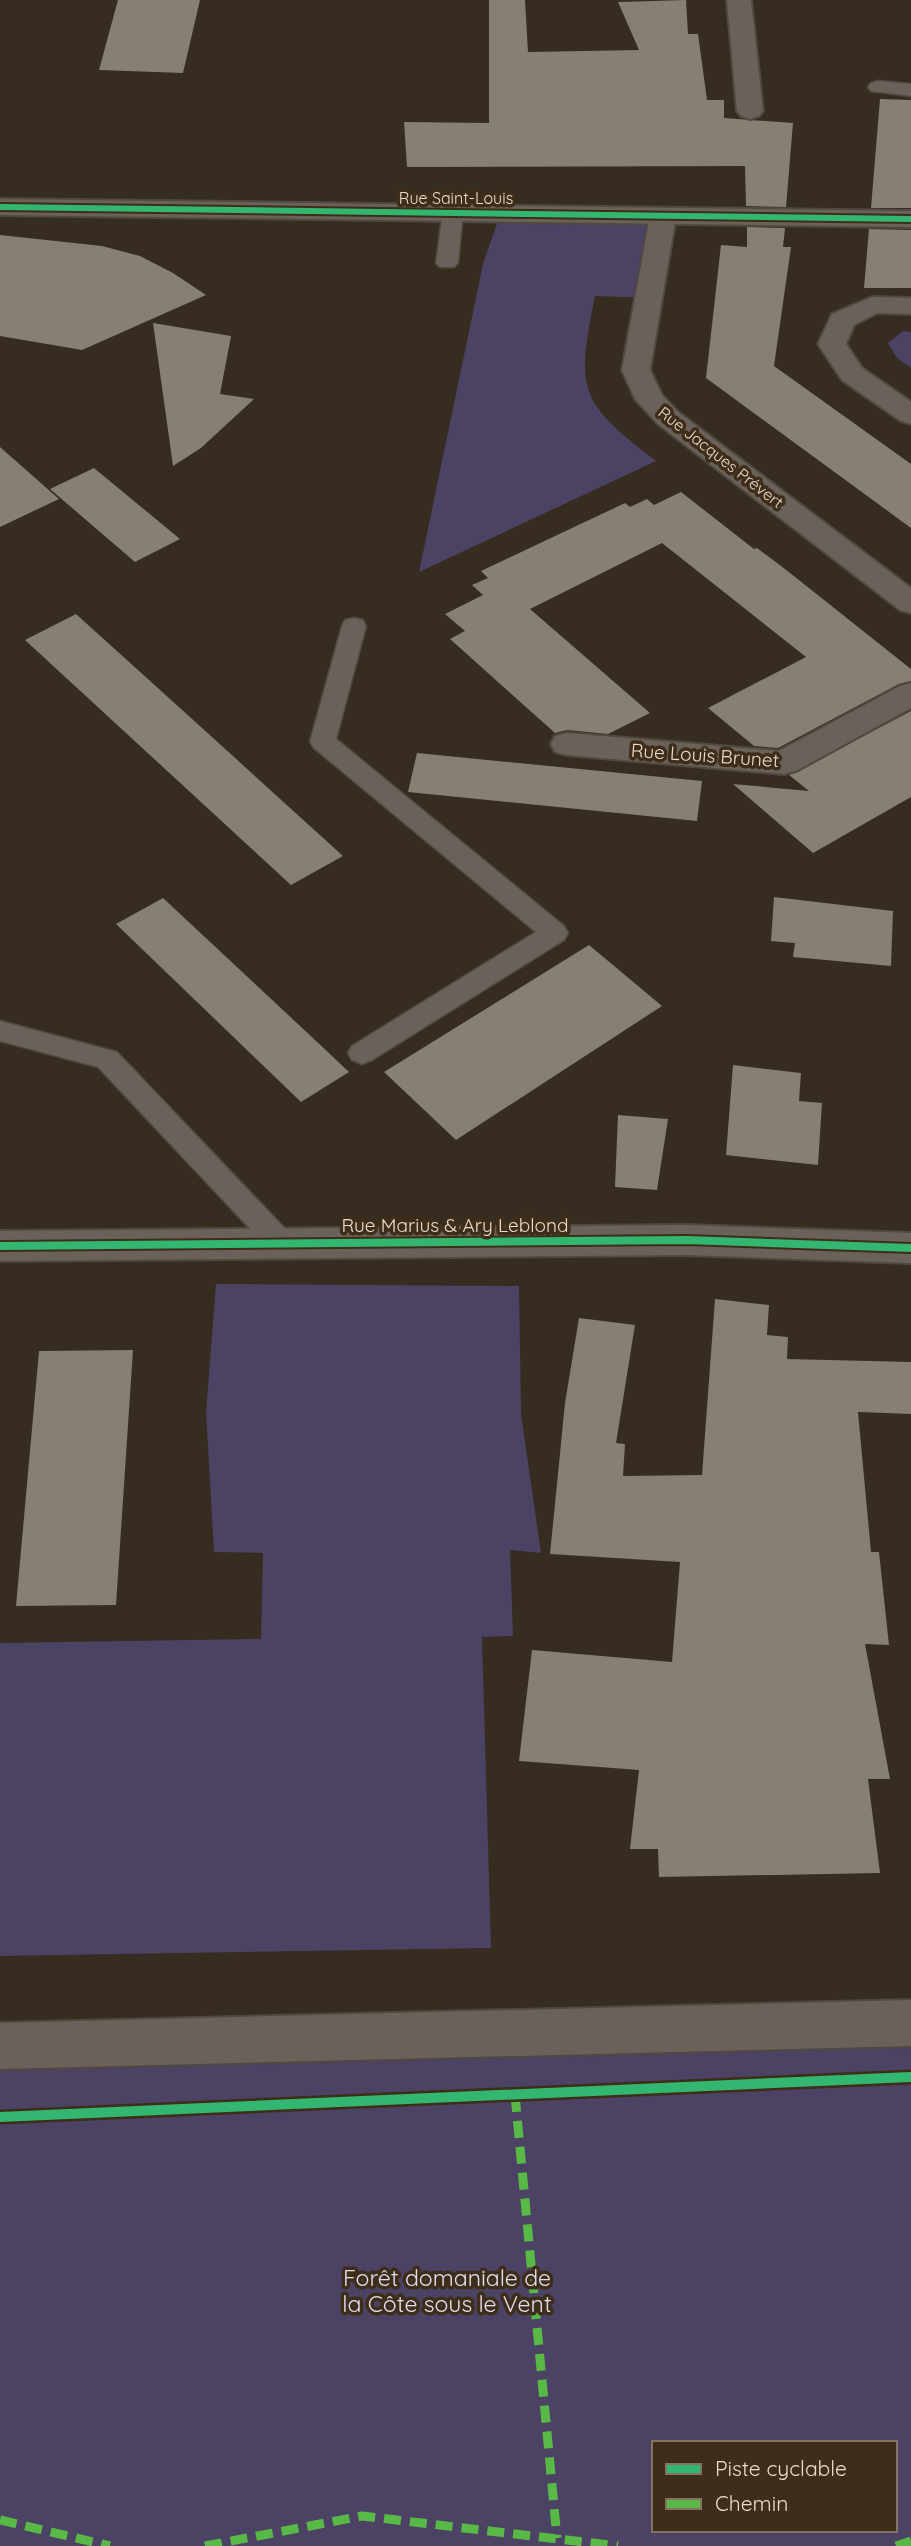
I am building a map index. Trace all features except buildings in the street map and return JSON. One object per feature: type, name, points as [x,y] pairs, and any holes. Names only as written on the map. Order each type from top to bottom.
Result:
[{"type":"street","points":[[738,0],[750,111]]},
{"type":"street","name":"Rue Saint-Louis","points":[[0,207],[911,219]]},
{"type":"street","name":"Rue Jacques Prévert","points":[[663,216],[636,370],[649,399],[668,418],[911,603]]},
{"type":"street","points":[[911,306],[872,306],[842,320],[832,344],[852,374],[911,415]]},
{"type":"street","name":"Rue Louis Brunet","points":[[566,744],[784,763],[911,694]]},
{"type":"street","name":"Rue Marius & Ary Leblond","points":[[0,1247],[687,1240],[911,1248]]},
{"type":"street","points":[[0,2046],[911,2023]]},
{"type":"lane","points":[[878,87],[911,90]]},
{"type":"lane","points":[[447,263],[453,211]]},
{"type":"lane","points":[[354,626],[323,742],[555,933],[362,1053]]},
{"type":"lane","points":[[0,1031],[107,1059],[282,1244]]},
{"type":"green space","points":[[501,212],[663,216],[649,298],[595,296],[585,374],[589,392],[597,408],[611,424],[656,461],[419,572],[483,264]]},
{"type":"green space","points":[[903,331],[911,332],[911,368],[897,358],[888,343]]},
{"type":"green space","points":[[216,1284],[519,1286],[521,1414],[541,1553],[510,1550],[513,1636],[482,1637],[491,1948],[0,1956],[0,1643],[261,1639],[263,1553],[214,1552],[206,1412]]},
{"type":"green space","name":"Forêt domaniale de la Côte sous le Vent","points":[[911,2023],[911,2546],[0,2546],[0,2046]]},
{"type":"marked path","points":[[515,2095],[557,2538]]},
{"type":"marked path","points":[[205,2546],[362,2516],[618,2546]]},
{"type":"marked path","points":[[0,2520],[110,2546]]},
{"type":"marked path","points":[[896,2546],[911,2541]]},
{"type":"cycle path","points":[[0,207],[911,219]]},
{"type":"cycle path","points":[[0,1246],[687,1240],[911,1248]]},
{"type":"cycle path","points":[[0,2117],[911,2077]]}]
